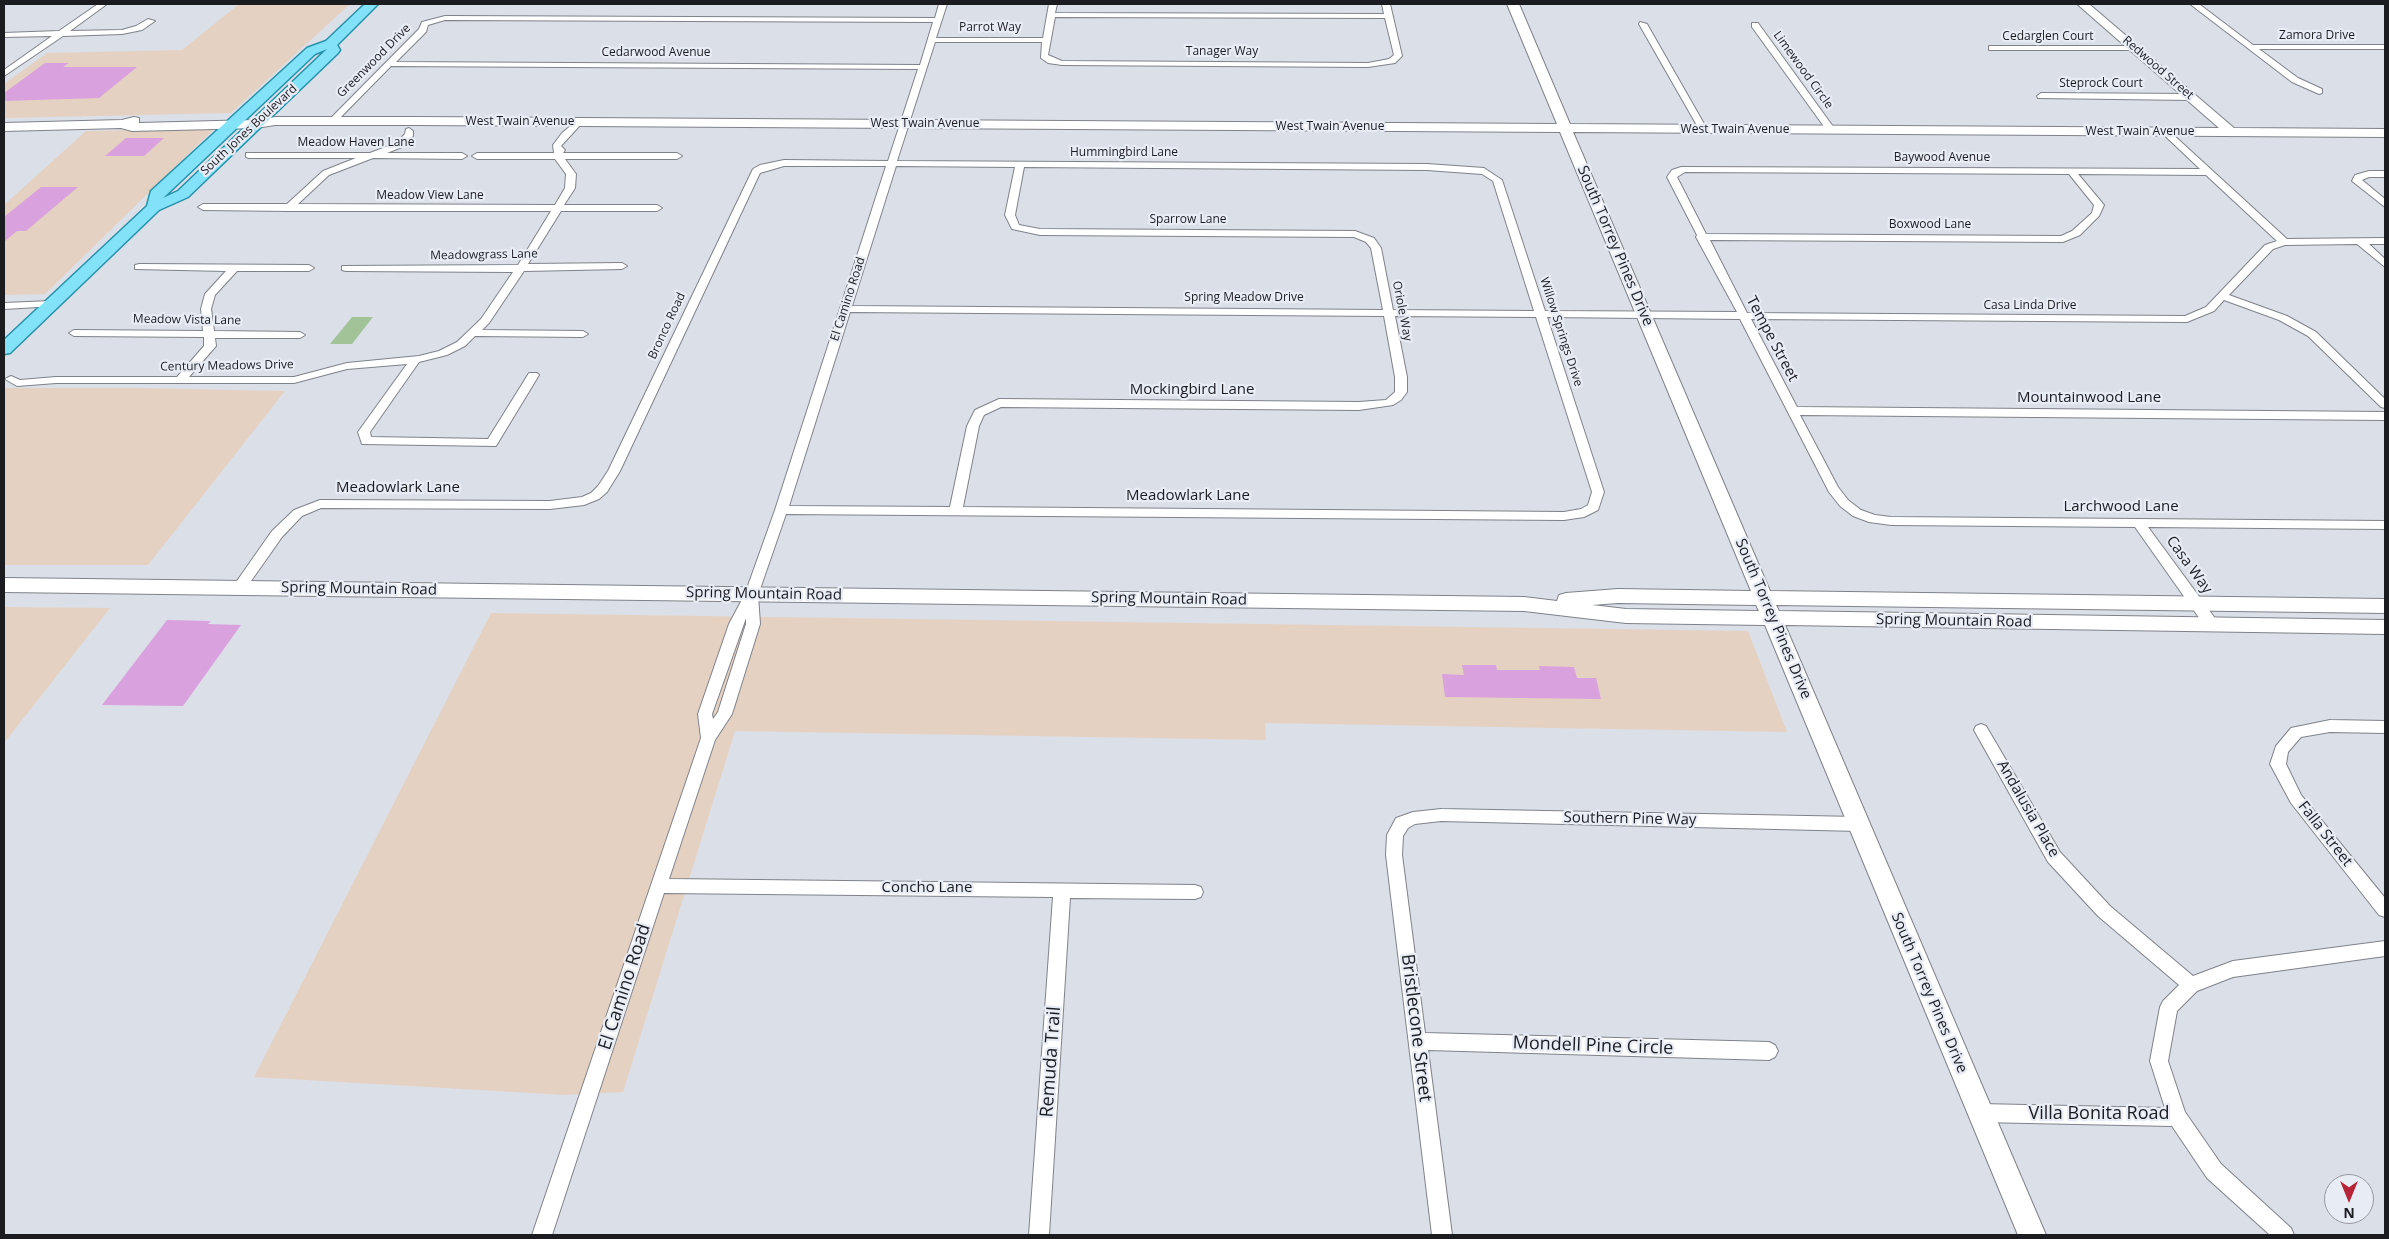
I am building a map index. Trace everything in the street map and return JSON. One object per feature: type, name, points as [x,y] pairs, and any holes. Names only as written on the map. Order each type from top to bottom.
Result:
[{"type":"main road","name":"South Jones Boulevard","points":[[154,207],[156,194],[235,120],[311,51],[330,44],[372,4]]},
{"type":"main road","name":"South Torrey Pines Drive","points":[[1513,4],[2032,1235]]},
{"type":"main road","name":"Redwood Street","points":[[2083,4],[2232,132]]},
{"type":"main road","name":"South Jones Boulevard","points":[[4,349],[154,207],[183,194],[265,120],[334,50],[330,44]]},
{"type":"main road","name":"West Twain Avenue","points":[[4,127],[122,124],[132,128],[235,120],[265,120],[332,121],[413,126],[575,127],[904,124],[2385,134]]},
{"type":"main road","name":"Spring Mountain Road","points":[[4,585],[1524,604],[1626,616],[1767,608],[2196,603],[2385,606]]},
{"type":"main road","name":"Spring Mountain Road","points":[[1767,608],[2212,625],[2385,627]]},
{"type":"street","points":[[4,74],[103,4]]},
{"type":"street","name":"El Camino Road","points":[[542,1235],[708,738],[705,714],[736,624],[752,594],[781,510],[943,4]]},
{"type":"street","points":[[1047,40],[1053,4]]},
{"type":"street","points":[[1051,15],[1389,16],[1386,4]]},
{"type":"street","points":[[2194,4],[2295,80],[2320,91]]},
{"type":"street","name":"Tanager Way","points":[[1047,40],[1044,56],[1051,61],[1062,63],[1381,64],[1392,61],[1398,56],[1389,16]]},
{"type":"street","name":"Greenwood Drive","points":[[332,121],[423,30],[425,24],[434,20],[457,17],[938,20]]},
{"type":"street","points":[[4,35],[122,32],[139,28],[151,21]]},
{"type":"street","points":[[1643,24],[1703,129]]},
{"type":"street","name":"Limewood Circle","points":[[1755,24],[1831,130]]},
{"type":"street","name":"Parrot Way","points":[[932,40],[1047,40]]},
{"type":"street","name":"Zamora Drive","points":[[2249,47],[2385,47]]},
{"type":"street","name":"Cedarglen Court","points":[[1992,48],[2134,48]]},
{"type":"street","name":"Cedarwood Avenue","points":[[389,64],[923,67]]},
{"type":"street","name":"Steprock Court","points":[[2041,96],[2191,97]]},
{"type":"street","points":[[289,208],[326,173],[393,148],[410,134],[413,126]]},
{"type":"street","points":[[559,153],[565,147],[575,127]]},
{"type":"street","points":[[2165,132],[2284,242]]},
{"type":"street","points":[[476,156],[559,153],[677,156]]},
{"type":"street","name":"Century Meadows Drive","points":[[7,379],[17,383],[38,383],[56,380],[294,380],[347,366],[416,359],[443,353],[462,344],[485,322],[570,188],[571,174],[559,153]]},
{"type":"street","name":"Meadow Haven Lane","points":[[249,155],[462,156]]},
{"type":"street","name":"Hummingbird Lane","points":[[763,167],[784,163],[892,163],[1427,167],[1484,171]]},
{"type":"street","name":"Sparrow Lane","points":[[1020,164],[1010,215],[1015,227],[1040,232],[1362,236]]},
{"type":"street","name":"Bronco Road","points":[[595,496],[603,489],[614,471],[728,226],[756,171],[763,167]]},
{"type":"street","name":"Baywood Avenue","points":[[1675,172],[1684,169],[2208,172]]},
{"type":"street","name":"Willow Springs Drive","points":[[1484,171],[1497,180],[1541,314],[1598,492],[1594,507]]},
{"type":"street","name":"Boxwood Lane","points":[[1701,236],[2063,238],[2076,233],[2096,214],[2100,205],[2071,171]]},
{"type":"street","name":"Tempe Street","points":[[1675,172],[1672,177],[1701,236],[1833,489],[1844,503],[1857,513]]},
{"type":"street","points":[[2385,174],[2370,174],[2358,177],[2357,180],[2385,204]]},
{"type":"street","name":"Meadow View Lane","points":[[203,207],[657,208]]},
{"type":"street","name":"Oriole Way","points":[[1362,236],[1370,240],[1376,248],[1401,377],[1401,392],[1397,398]]},
{"type":"street","points":[[2359,241],[2385,264]]},
{"type":"street","name":"Casa Linda Drive","points":[[1644,315],[2187,319],[2210,309],[2269,247],[2284,242],[2385,241]]},
{"type":"street","name":"Meadowgrass Lane","points":[[346,268],[622,266]]},
{"type":"street","points":[[139,267],[309,268]]},
{"type":"street","points":[[179,381],[210,346],[206,309],[210,294],[235,267]]},
{"type":"street","points":[[2223,296],[2283,318],[2312,334],[2385,405]]},
{"type":"street","points":[[4,306],[51,304]]},
{"type":"street","name":"Spring Meadow Drive","points":[[844,309],[1644,315]]},
{"type":"street","name":"Meadow Vista Lane","points":[[74,332],[300,335]]},
{"type":"street","points":[[475,333],[583,334]]},
{"type":"street","points":[[416,359],[364,432],[366,441],[492,443],[533,376]]},
{"type":"street","name":"Mockingbird Lane","points":[[956,511],[973,426],[979,413],[986,408],[999,404],[1359,406],[1389,403],[1397,398]]},
{"type":"street","name":"Mountainwood Lane","points":[[1793,411],[2385,416]]},
{"type":"street","name":"Meadowlark Lane","points":[[239,588],[277,534],[298,513],[320,504],[550,505],[584,501],[595,496]]},
{"type":"street","name":"Meadowlark Lane","points":[[781,510],[1564,516],[1584,513],[1594,507]]},
{"type":"street","name":"Larchwood Lane","points":[[1857,513],[1874,520],[1891,521],[2385,525]]},
{"type":"street","name":"Casa Way","points":[[2139,524],[2212,625]]},
{"type":"street","name":"Falla Street","points":[[2385,727],[2330,726],[2296,732],[2281,750],[2278,764],[2296,798],[2385,910]]},
{"type":"street","name":"Andalusia Place","points":[[1982,730],[2054,857],[2104,911],[2191,985]]},
{"type":"street","name":"Southern Pine Way","points":[[1402,823],[1413,818],[1441,815],[1859,824]]},
{"type":"street","name":"Bristlecone Street","points":[[1402,823],[1395,835],[1394,855],[1442,1235]]},
{"type":"street","name":"Concho Lane","points":[[658,886],[1062,889],[1195,892]]},
{"type":"street","name":"Remuda Trail","points":[[1039,1235],[1062,889]]},
{"type":"street","name":"Villa Bonita Road","points":[[1980,1113],[2177,1117],[2159,1061],[2169,1007],[2191,985],[2233,968],[2385,948]]},
{"type":"street","name":"Mondell Pine Circle","points":[[1418,1041],[1769,1051]]},
{"type":"street","points":[[2177,1117],[2214,1171],[2284,1235]]},
{"type":"shaded area","points":[[239,4],[350,4],[231,113],[4,118],[4,84],[47,53],[182,50]]},
{"type":"shaded area","points":[[214,129],[45,294],[4,295],[4,205],[86,131]]},
{"type":"shaded area","points":[[4,388],[285,391],[148,565],[4,565]]},
{"type":"shaded area","points":[[4,607],[110,608],[4,743]]},
{"type":"shaded area","points":[[491,613],[1748,631],[1787,732],[1265,723],[1266,740],[735,731],[623,1092],[566,1095],[254,1077]]},
{"type":"green space","points":[[352,317],[373,317],[352,344],[330,344]]},
{"type":"building","points":[[45,63],[69,63],[63,67],[137,67],[99,98],[4,101],[4,93]]},
{"type":"building","points":[[126,138],[164,138],[144,156],[105,156]]},
{"type":"building","points":[[41,187],[78,187],[26,231],[17,231],[4,242],[4,217]]},
{"type":"building","points":[[167,620],[211,621],[208,624],[241,625],[183,706],[102,705]]},
{"type":"building","points":[[1462,665],[1496,665],[1497,670],[1540,670],[1539,666],[1574,667],[1577,678],[1596,678],[1601,699],[1445,697],[1442,674],[1464,675]]}]
